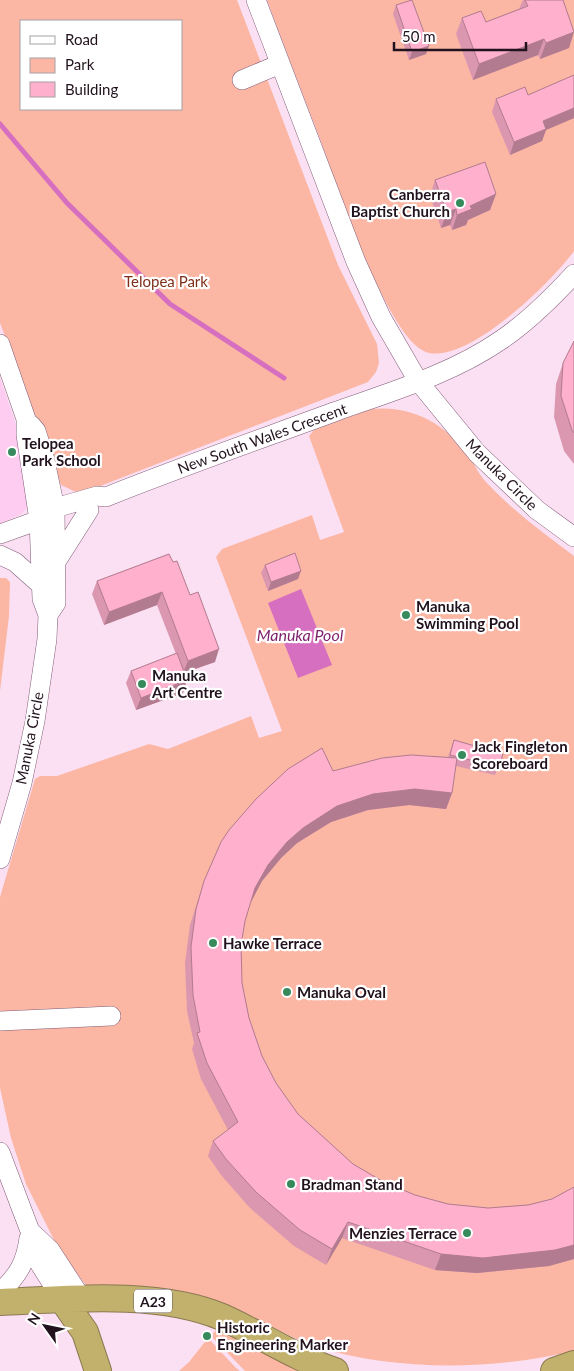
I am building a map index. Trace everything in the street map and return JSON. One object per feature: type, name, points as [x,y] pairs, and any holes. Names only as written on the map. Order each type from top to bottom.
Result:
[{"type":"highway","name":"A23","points":[[0,1302],[72,1299],[166,1302],[221,1317],[291,1354],[335,1371]]},
{"type":"highway","points":[[72,1299],[98,1371]]},
{"type":"highway","points":[[72,1299],[100,1331],[105,1345],[103,1371]]},
{"type":"highway","points":[[554,1371],[574,1364]]},
{"type":"street","points":[[256,0],[356,262],[381,316],[418,381]]},
{"type":"street","points":[[242,80],[280,64]]},
{"type":"street","name":"New South Wales Crescent","points":[[50,516],[99,507],[106,498],[418,381],[458,364],[500,340],[544,306],[574,274]]},
{"type":"street","points":[[0,344],[26,419],[26,435],[35,483],[50,516]]},
{"type":"street","name":"Manuka Circle","points":[[418,381],[476,453],[537,510],[574,537]]},
{"type":"street","name":"New South Wales Crescent","points":[[0,534],[97,496],[106,498]]},
{"type":"street","points":[[56,562],[89,510]]},
{"type":"street","name":"Manuka Circle","points":[[48,615],[56,603],[56,562],[50,516]]},
{"type":"street","name":"Manuka Circle","points":[[0,859],[22,783],[47,639],[48,615],[42,599],[42,586],[50,516]]},
{"type":"street","points":[[0,555],[15,562],[42,586]]},
{"type":"street","points":[[0,1021],[111,1016]]},
{"type":"street","points":[[0,1152],[30,1231],[50,1250],[72,1299]]},
{"type":"street","points":[[0,1292],[15,1278],[23,1266],[30,1231]]},
{"type":"shaded area","name":"Telopea Park School","points":[[0,378],[18,431],[28,507],[21,514],[0,524]]},
{"type":"green space","name":"Telopea Park","points":[[0,0],[237,0],[338,265],[377,344],[379,363],[376,372],[368,382],[90,490],[76,492],[61,485],[0,323]]},
{"type":"green space","points":[[267,0],[574,0],[574,251],[563,265],[528,300],[485,334],[463,346],[443,353],[426,352],[410,340],[394,317],[362,252]]},
{"type":"green space","name":"Manuka Oval","points":[[385,408],[412,413],[436,424],[458,442],[483,479],[506,502],[574,556],[574,1351],[542,1358],[476,1365],[409,1364],[376,1360],[312,1346],[242,1311],[198,1295],[131,1287],[90,1287],[85,1284],[60,1252],[26,1184],[11,1138],[0,1088],[0,897],[35,779],[40,776],[57,776],[149,744],[168,749],[251,716],[259,738],[282,731],[216,557],[222,549],[312,515],[320,540],[344,532],[309,436],[314,430],[371,409]]},
{"type":"green space","points":[[0,578],[6,578],[10,582],[9,616],[0,691]]},
{"type":"green space","points":[[219,1326],[310,1371],[245,1371],[211,1336]]},
{"type":"green space","points":[[208,1338],[240,1371],[179,1371],[189,1362]]},
{"type":"water","name":"Manuka Pool","points":[[301,589],[332,665],[298,678],[268,603]]},
{"type":"building","points":[[412,0],[429,46],[412,52],[396,5]]},
{"type":"building","points":[[525,0],[563,0],[574,32],[546,43],[544,39],[479,64],[462,18],[481,11],[486,22],[528,6]]},
{"type":"building","points":[[574,75],[574,108],[543,121],[546,129],[514,142],[496,99],[525,87],[528,95]]},
{"type":"building","points":[[485,162],[496,194],[470,206],[472,209],[457,215],[456,209],[447,212],[435,180]]},
{"type":"building","points":[[574,341],[574,433],[561,396],[563,363]]},
{"type":"building","points":[[295,553],[301,571],[271,582],[265,565]]},
{"type":"building","points":[[169,554],[173,562],[177,561],[190,595],[198,592],[219,649],[188,661],[162,592],[109,612],[97,581]]},
{"type":"building","points":[[177,653],[187,680],[141,698],[131,671]]},
{"type":"building","points":[[454,740],[503,754],[499,767],[450,755]]},
{"type":"building","points":[[322,748],[333,771],[382,758],[411,755],[457,758],[452,793],[415,789],[373,794],[337,806],[303,828],[287,842],[268,865],[255,888],[245,921],[241,945],[242,983],[249,1018],[262,1056],[276,1083],[298,1114],[353,1164],[382,1181],[415,1195],[448,1204],[488,1208],[528,1205],[552,1199],[574,1187],[574,1245],[555,1250],[483,1258],[441,1254],[348,1222],[332,1249],[300,1230],[256,1192],[226,1159],[213,1141],[238,1122],[207,1063],[197,1033],[200,1032],[193,995],[191,947],[196,909],[204,881],[221,842],[229,830],[256,799],[288,769]]},
{"type":"waterway","points":[[0,124],[67,203],[170,304],[284,378]]},
{"type":"place","name":"Canberra Baptist Church","points":[[460,203]]},
{"type":"place","name":"Telopea Park School","points":[[12,452]]},
{"type":"place","name":"Manuka Swimming Pool","points":[[406,615]]},
{"type":"place","name":"Manuka Art Centre","points":[[142,684]]},
{"type":"place","name":"Jack Fingleton Scoreboard","points":[[462,755]]},
{"type":"place","name":"Hawke Terrace","points":[[213,943]]},
{"type":"place","name":"Manuka Oval","points":[[287,992]]},
{"type":"place","name":"Bradman Stand","points":[[291,1184]]},
{"type":"place","name":"Menzies Terrace","points":[[467,1233]]},
{"type":"place","name":"Historic Engineering Marker","points":[[207,1336]]}]
